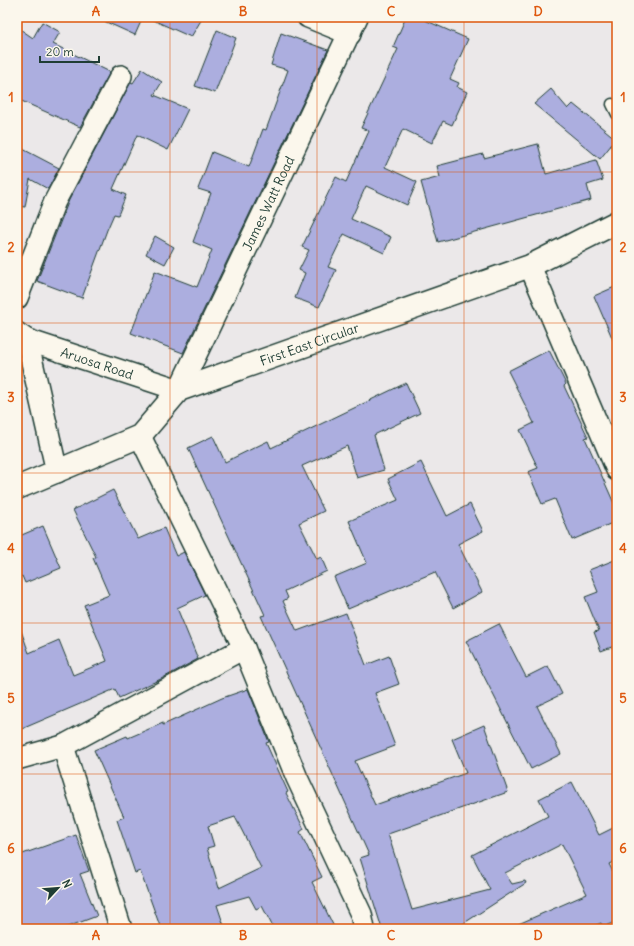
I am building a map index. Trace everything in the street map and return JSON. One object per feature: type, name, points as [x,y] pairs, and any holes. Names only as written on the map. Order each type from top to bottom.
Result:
[{"type":"street","points":[[308,17],[354,25]]},
{"type":"street","name":"James Watt Road","points":[[179,390],[354,25]]},
{"type":"street","points":[[17,298],[55,201],[121,76]]},
{"type":"street","name":"First East Circular","points":[[179,390],[530,266],[617,222]]},
{"type":"street","points":[[530,266],[617,470]]},
{"type":"street","points":[[22,337],[57,472]]},
{"type":"street","name":"Aruosa Road","points":[[22,337],[179,390]]},
{"type":"street","points":[[17,488],[140,436],[179,390]]},
{"type":"street","points":[[140,436],[244,648],[297,778],[361,914],[364,929]]},
{"type":"street","points":[[17,759],[62,746],[244,648]]},
{"type":"street","points":[[62,746],[121,929]]},
{"type":"lane","points":[[612,104],[617,114]]},
{"type":"building","points":[[95,17],[143,17],[135,35]]},
{"type":"building","points":[[146,17],[203,17],[191,37]]},
{"type":"building","points":[[406,17],[418,17],[468,39],[450,79],[459,83],[457,87],[467,92],[452,125],[443,121],[432,143],[403,129],[385,167],[417,182],[407,205],[366,186],[351,219],[391,237],[384,253],[344,234],[328,267],[336,270],[319,307],[295,298],[305,273],[299,270],[309,250],[302,247],[336,177],[346,182],[369,131],[361,128],[398,49],[393,47]]},
{"type":"building","points":[[42,22],[60,32],[53,44],[110,72],[80,127],[17,99],[17,27],[33,38]]},
{"type":"building","points":[[217,30],[236,38],[215,93],[195,86]]},
{"type":"building","points":[[281,33],[328,50],[183,353],[131,333],[155,271],[197,287],[212,250],[193,242],[211,193],[198,189],[212,152],[249,167],[263,129],[266,130],[288,70],[271,65]]},
{"type":"building","points":[[142,69],[162,82],[154,95],[188,109],[168,150],[137,135],[113,189],[126,195],[118,215],[114,214],[107,230],[82,298],[37,281],[69,200],[131,82],[133,83]]},
{"type":"building","points":[[551,89],[568,109],[573,104],[616,139],[600,159],[534,104]]},
{"type":"building","points":[[538,144],[546,174],[596,160],[603,180],[587,185],[591,200],[438,242],[421,182],[440,177],[437,166],[483,154],[484,158]]},
{"type":"building","points":[[17,146],[59,168],[48,189],[30,179],[25,207],[17,206]]},
{"type":"building","points":[[155,236],[174,247],[165,264],[146,254]]},
{"type":"building","points":[[617,286],[617,349],[594,296]]},
{"type":"building","points":[[549,350],[566,384],[564,386],[588,437],[585,438],[617,510],[617,521],[572,540],[555,499],[542,504],[528,472],[538,468],[520,430],[534,423],[508,371]]},
{"type":"building","points":[[406,383],[420,413],[374,435],[384,470],[357,478],[347,446],[302,466],[324,511],[299,523],[317,559],[321,557],[327,571],[285,591],[288,598],[283,601],[297,631],[346,613],[366,665],[389,656],[399,684],[375,693],[395,746],[355,761],[375,805],[466,773],[452,739],[484,725],[508,792],[388,834],[412,910],[490,890],[472,855],[548,816],[539,799],[572,782],[599,835],[617,826],[617,860],[609,864],[617,880],[617,921],[603,927],[601,923],[587,929],[507,929],[587,894],[562,844],[505,873],[512,884],[525,881],[526,883],[455,929],[382,929],[360,858],[369,855],[261,616],[265,615],[188,448],[213,436],[225,462],[268,441],[271,448]]},
{"type":"building","points":[[421,462],[447,516],[470,504],[483,531],[458,544],[482,592],[453,608],[435,572],[348,609],[334,577],[367,563],[349,521],[398,500],[388,479]]},
{"type":"building","points":[[113,490],[138,539],[164,528],[176,556],[184,552],[205,595],[177,608],[198,659],[161,679],[119,698],[115,689],[17,731],[17,626],[19,625],[29,653],[59,640],[73,675],[107,661],[84,605],[109,595],[93,558],[96,557],[73,510]]},
{"type":"building","points":[[43,526],[61,568],[25,583],[22,576],[17,578],[17,537]]},
{"type":"building","points":[[617,559],[617,645],[601,651],[594,632],[599,631],[585,597],[598,592],[589,570]]},
{"type":"building","points":[[499,624],[526,677],[548,666],[562,694],[537,706],[561,754],[531,769],[466,641]]},
{"type":"building","points":[[248,689],[269,742],[266,743],[288,792],[286,793],[304,829],[300,832],[322,877],[312,882],[335,929],[274,929],[262,906],[256,909],[249,896],[217,905],[225,929],[161,929],[140,871],[135,873],[117,820],[124,817],[94,750],[127,736],[128,738],[163,723],[163,725],[222,698]],"holes":[[[235,817],[261,868],[219,888],[207,848],[214,846],[208,826]]]},
{"type":"building","points":[[76,835],[89,871],[80,874],[97,916],[62,929],[17,929],[17,856]]}]
